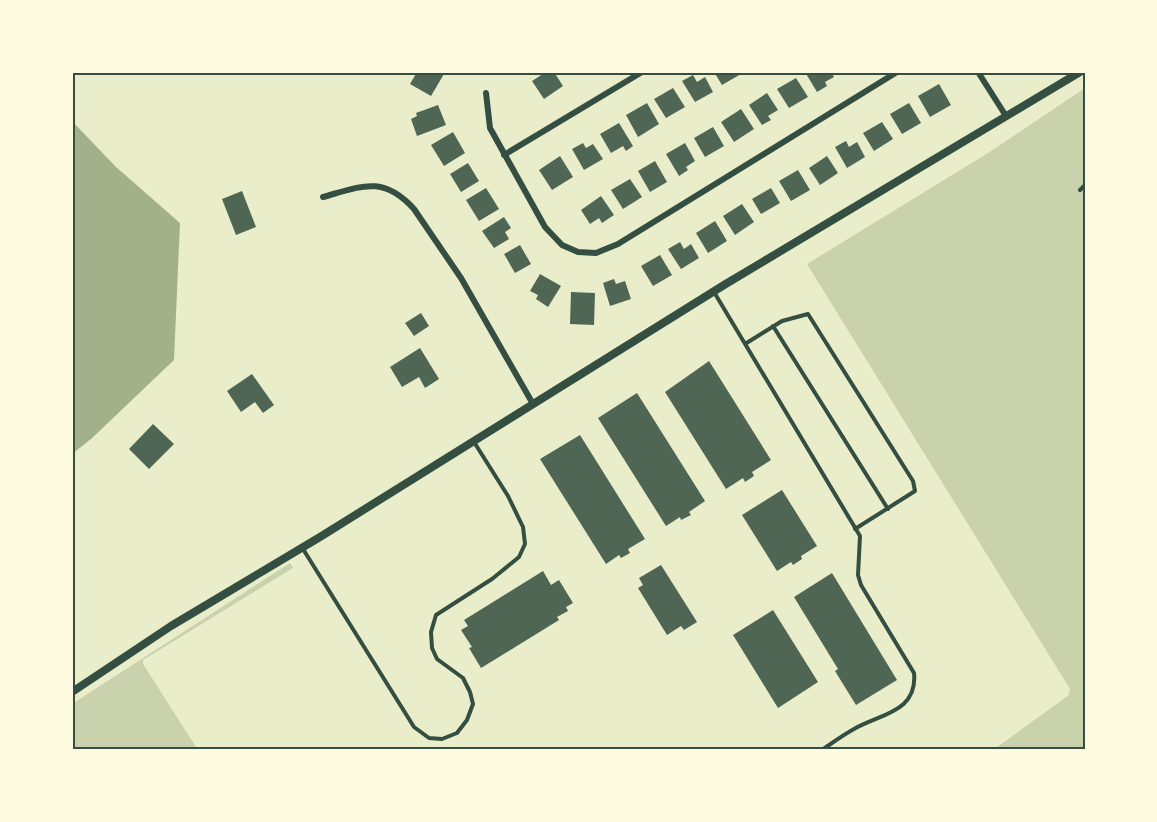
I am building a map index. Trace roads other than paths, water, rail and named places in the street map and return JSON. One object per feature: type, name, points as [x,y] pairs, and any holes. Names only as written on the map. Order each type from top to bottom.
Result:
[{"type":"street","points":[[504,155],[642,72]]},
{"type":"street","points":[[486,93],[490,128],[545,227],[562,245],[578,252],[596,253],[618,244],[897,72]]},
{"type":"street","points":[[978,72],[1006,116]]},
{"type":"street","points":[[72,692],[171,626],[714,292],[1080,72]]},
{"type":"street","points":[[323,197],[365,186],[392,190],[405,199],[461,278],[533,404]]},
{"type":"lane","points":[[1080,190],[1085,185]]},
{"type":"lane","points":[[714,292],[860,537],[858,575],[861,585],[914,673],[915,684],[910,697],[893,711],[855,728],[822,750]]},
{"type":"lane","points":[[746,344],[773,326],[792,317],[808,314],[913,482],[915,491],[855,529]]},
{"type":"lane","points":[[773,326],[888,509]]},
{"type":"lane","points":[[302,547],[414,727],[429,738],[442,739],[457,733],[467,720],[473,704],[463,678],[437,659],[432,648],[431,632],[436,615],[492,579],[519,557],[525,544],[523,527],[508,496],[473,441]]}]
